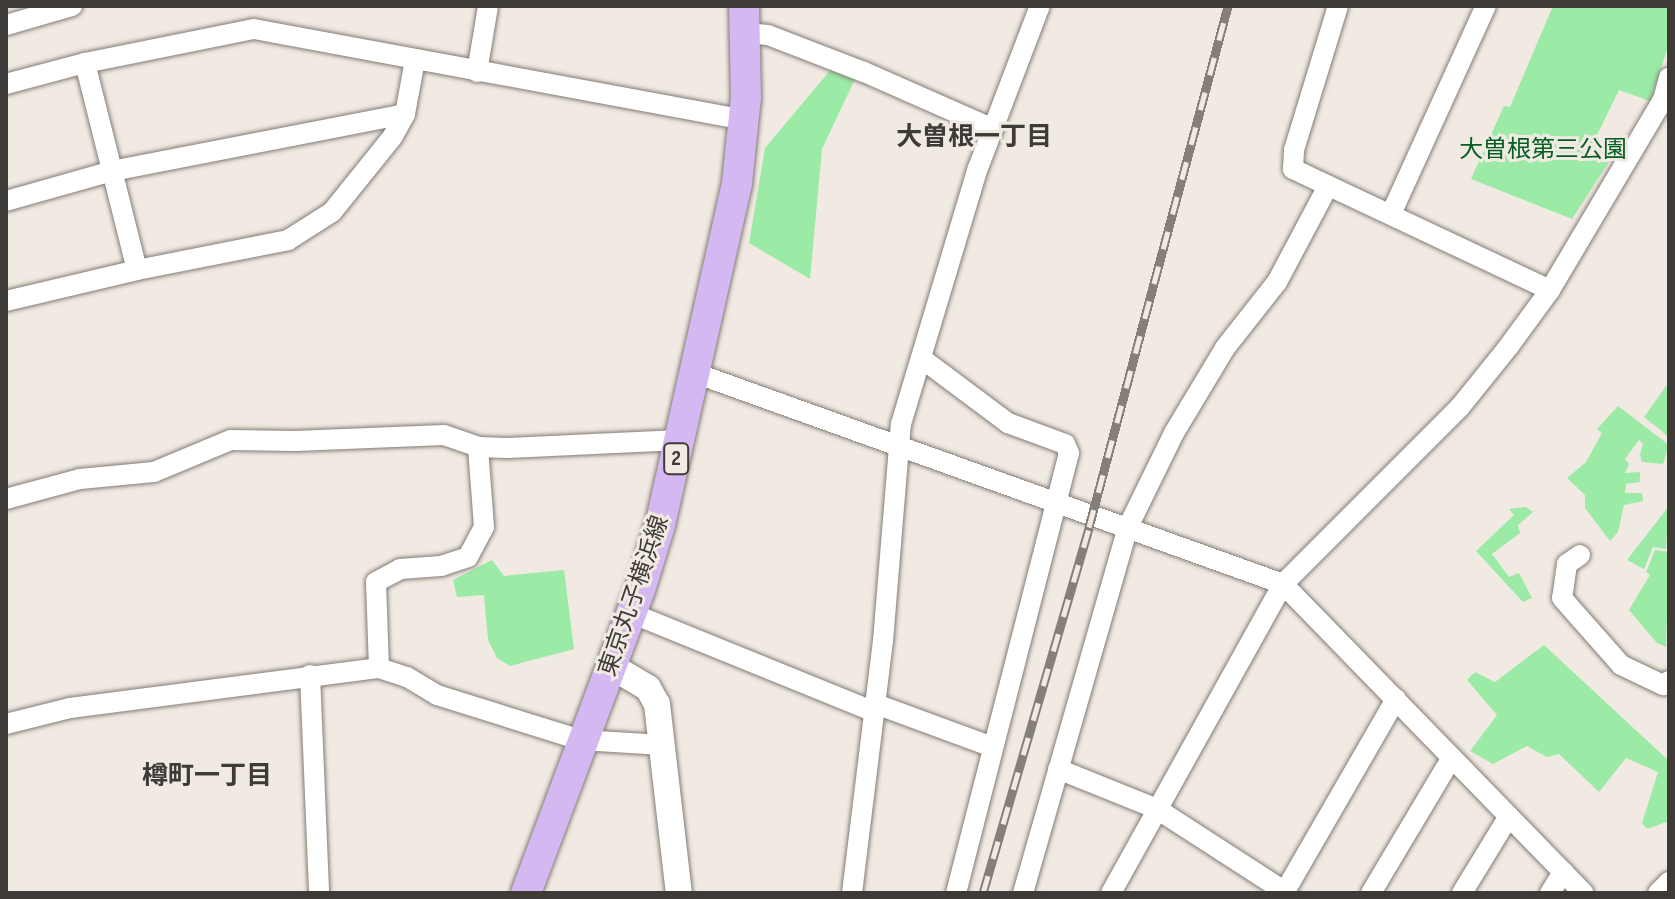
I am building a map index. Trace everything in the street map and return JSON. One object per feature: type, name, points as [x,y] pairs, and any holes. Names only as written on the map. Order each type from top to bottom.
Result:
[{"type":"main road","name":"東京丸子横浜線","points":[[526,893],[654,547],[732,216],[745,120],[745,20]]},
{"type":"street","points":[[6,25],[72,6]]},
{"type":"street","points":[[477,72],[488,6]]},
{"type":"street","points":[[852,893],[876,708],[901,424],[947,263],[1040,6]]},
{"type":"street","points":[[1338,6],[1294,150],[1293,169],[1550,290]]},
{"type":"street","points":[[1391,214],[1486,6]]},
{"type":"street","points":[[745,20],[768,35],[864,72],[993,129]]},
{"type":"street","points":[[6,84],[85,63],[254,29],[745,120]]},
{"type":"street","points":[[6,301],[137,270],[288,240],[332,212],[393,136],[405,114],[415,60]]},
{"type":"street","points":[[85,63],[137,270]]},
{"type":"street","points":[[1111,893],[1283,584],[1460,407],[1550,290],[1663,100],[1669,78]]},
{"type":"street","points":[[6,201],[112,171],[405,114]]},
{"type":"street","points":[[1023,893],[1128,527],[1174,433],[1225,348],[1277,282],[1328,186]]},
{"type":"street","points":[[921,358],[1008,423],[1065,444],[1069,453],[956,893]]},
{"type":"street","points":[[695,373],[1283,584],[1583,893]]},
{"type":"street","points":[[6,499],[80,479],[154,472],[231,440],[295,441],[444,435],[478,447],[680,440]]},
{"type":"street","points":[[379,668],[376,582],[400,569],[441,566],[468,557],[484,527],[478,447]]},
{"type":"street","points":[[1580,555],[1567,564],[1562,598],[1621,665],[1663,685],[1669,681]]},
{"type":"street","points":[[631,613],[876,708],[992,747]]},
{"type":"street","points":[[611,666],[636,679],[653,696],[663,745],[679,893]]},
{"type":"street","points":[[6,724],[70,708],[379,668],[407,677],[437,695],[581,740],[663,745]]},
{"type":"street","points":[[310,675],[319,893]]},
{"type":"street","points":[[1058,769],[1157,809],[1285,893],[1396,699]]},
{"type":"street","points":[[1371,893],[1452,757]]},
{"type":"street","points":[[1462,893],[1509,816]]},
{"type":"street","points":[[1550,893],[1563,872]]},
{"type":"street","points":[[1658,893],[1669,882]]},
{"type":"green space","name":"大曽根第三公園","points":[[1553,6],[1669,6],[1669,44],[1650,101],[1619,90],[1596,137],[1612,157],[1572,219],[1471,179],[1504,106],[1510,107]]},
{"type":"green space","points":[[833,67],[855,79],[822,149],[810,279],[749,243],[765,148]]},
{"type":"green space","points":[[1669,382],[1669,437],[1644,417]]},
{"type":"green space","points":[[1618,406],[1669,445],[1663,464],[1642,462],[1640,454],[1643,444],[1639,440],[1625,459],[1629,464],[1625,473],[1640,472],[1640,482],[1626,484],[1625,493],[1642,493],[1643,501],[1624,505],[1618,532],[1610,541],[1585,508],[1585,495],[1567,478],[1586,462],[1602,433],[1597,429]]},
{"type":"green space","points":[[1669,506],[1666,549],[1653,547],[1644,569],[1627,560]]},
{"type":"green space","points":[[1526,507],[1533,512],[1518,525],[1520,533],[1492,554],[1509,577],[1519,573],[1532,598],[1523,602],[1476,551],[1514,515],[1509,509]]},
{"type":"green space","points":[[1655,550],[1669,552],[1666,647],[1657,643],[1629,610],[1650,575],[1646,572]]},
{"type":"green space","points":[[492,560],[504,576],[564,570],[574,649],[510,666],[497,658],[488,640],[484,595],[457,597],[453,580]]},
{"type":"green space","points":[[1544,645],[1669,761],[1669,821],[1647,829],[1642,823],[1658,772],[1626,758],[1599,792],[1559,754],[1547,757],[1527,746],[1493,764],[1470,751],[1497,715],[1467,680],[1475,672],[1495,682]]},
{"type":"railway","points":[[983,893],[1089,527],[1228,6]]},
{"type":"district","name":"大曽根一丁目","points":[[974,138]]},
{"type":"district","name":"樽町一丁目","points":[[207,777]]}]
